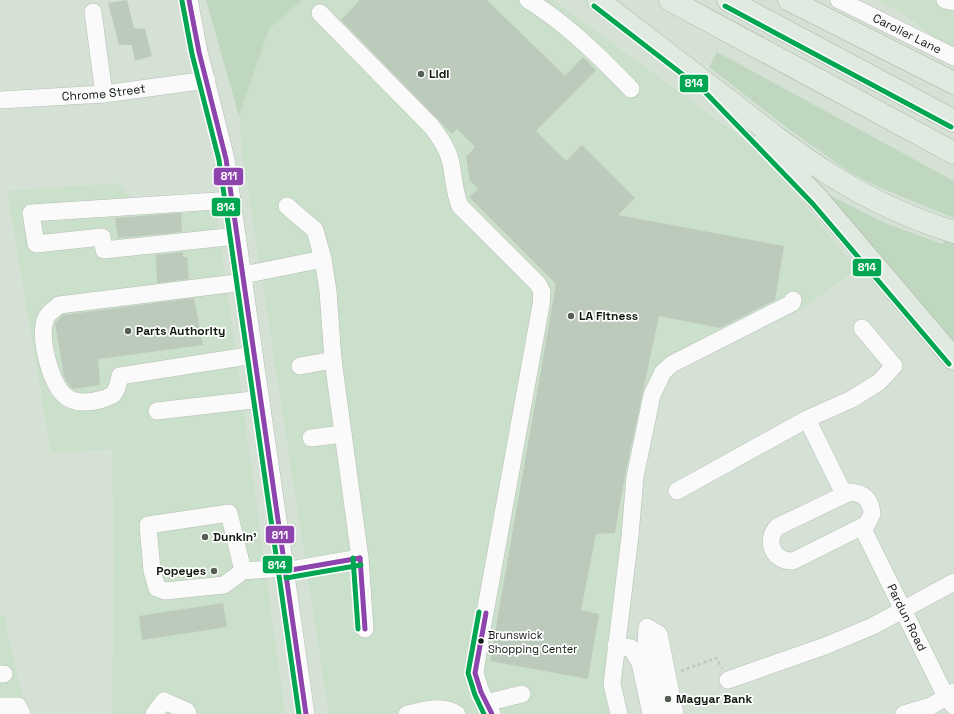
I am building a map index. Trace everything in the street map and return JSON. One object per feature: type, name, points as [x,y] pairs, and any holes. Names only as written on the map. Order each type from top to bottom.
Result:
[{"type":"highway","points":[[598,0],[811,163],[853,189],[890,208],[954,232]]},
{"type":"highway","points":[[670,0],[954,153]]},
{"type":"highway","points":[[728,0],[954,121]]},
{"type":"highway","points":[[789,0],[954,83]]},
{"type":"highway","points":[[709,86],[808,188],[954,359]]},
{"type":"street","points":[[177,0],[200,52]]},
{"type":"street","points":[[189,0],[226,159],[306,714]]},
{"type":"street","points":[[528,0],[544,9],[607,64],[631,89]]},
{"type":"street","name":"Carolier Lane","points":[[839,0],[954,57]]},
{"type":"street","points":[[945,0],[954,2]]},
{"type":"street","points":[[93,12],[104,94]]},
{"type":"street","points":[[320,13],[432,127],[445,144],[451,162],[456,196],[460,206],[538,284],[542,292],[541,306],[479,646],[476,673],[489,709],[522,694]]},
{"type":"street","name":"Chrome Street","points":[[0,100],[104,94],[208,80]]},
{"type":"street","points":[[232,200],[31,213],[36,244],[102,237],[104,250],[237,236]]},
{"type":"street","points":[[287,206],[315,230],[323,259],[328,291],[333,360],[360,558],[366,629]]},
{"type":"street","points":[[254,355],[120,376],[117,388],[113,395],[90,402],[73,400],[63,394],[51,371],[43,346],[46,317],[59,305],[244,279],[323,259]]},
{"type":"street","points":[[619,714],[612,684],[630,536],[635,477],[652,395],[663,372],[672,364],[792,303],[793,300]]},
{"type":"street","points":[[677,491],[807,419],[852,399],[878,382],[894,366],[862,328]]},
{"type":"street","points":[[300,366],[333,360]]},
{"type":"street","points":[[157,411],[261,399]]},
{"type":"street","points":[[807,419],[844,494]]},
{"type":"street","points":[[311,438],[343,434]]},
{"type":"street","points":[[850,492],[861,494],[870,502],[872,514],[867,524],[862,527],[794,561],[782,559],[773,551],[770,543],[777,527],[850,492]]},
{"type":"street","points":[[237,575],[229,513],[148,525],[152,571],[157,588],[165,592],[224,585],[237,575],[360,558]]},
{"type":"street","name":"Pardun Road","points":[[862,527],[903,610],[951,698]]},
{"type":"street","points":[[728,680],[825,646],[873,626],[954,582]]},
{"type":"street","points":[[619,622],[634,621],[659,634],[674,714]]},
{"type":"street","points":[[647,627],[646,643],[662,714]]},
{"type":"street","points":[[647,627],[652,636],[669,714]]},
{"type":"street","points":[[616,646],[631,648],[640,663],[651,714]]},
{"type":"street","points":[[904,714],[951,698]]},
{"type":"street","points":[[154,714],[164,701],[187,711],[188,714]]},
{"type":"street","points":[[0,706],[18,706],[22,714]]},
{"type":"street","points":[[407,714],[449,709],[457,714]]},
{"type":"path","points":[[664,660],[674,672],[688,670],[716,658],[728,680]]},
{"type":"shaded area","points":[[206,0],[302,0],[269,29],[239,116]]},
{"type":"shaded area","points":[[302,0],[553,0],[760,151],[857,269],[800,310],[677,371],[671,377],[661,398],[644,478],[639,537],[622,683],[628,714],[329,714],[242,150],[239,116],[269,29]]},
{"type":"shaded area","points":[[876,0],[954,0],[954,53],[904,14]]},
{"type":"shaded area","points":[[717,52],[954,181],[954,218],[881,188],[851,173],[786,127],[709,67]]},
{"type":"shaded area","points":[[120,183],[134,204],[214,193],[285,714],[112,714],[114,565],[112,449],[51,453],[7,191]]},
{"type":"shaded area","points":[[827,194],[887,224],[943,244],[954,221],[954,349]]},
{"type":"shaded area","points":[[0,616],[4,616],[26,714],[0,714]]},
{"type":"building","points":[[127,0],[134,28],[145,29],[152,56],[135,61],[132,45],[119,45],[108,3]]},
{"type":"building","points":[[360,0],[487,0],[565,76],[583,57],[596,70],[536,131],[566,161],[582,145],[635,198],[618,215],[784,246],[775,300],[720,328],[659,316],[625,475],[615,533],[596,534],[581,610],[599,614],[588,679],[490,661],[556,284],[469,197],[478,189],[470,181],[466,157],[475,147],[457,129],[452,134],[341,20]]},
{"type":"building","points":[[181,213],[182,232],[118,238],[115,218]]},
{"type":"building","points":[[183,252],[183,257],[187,257],[189,279],[157,283],[156,255]]},
{"type":"building","name":"Parts Authority","points":[[194,298],[203,345],[98,359],[100,385],[73,389],[67,382],[64,377],[55,323],[63,315]]},
{"type":"building","points":[[223,603],[227,627],[142,640],[139,616]]},
{"type":"transit line","name":"811","points":[[189,0],[199,52],[226,159],[306,714]]},
{"type":"transit line","name":"814","points":[[182,1],[192,54],[219,160],[299,714]]},
{"type":"transit line","name":"814","points":[[594,6],[704,91],[813,204],[949,364]]},
{"type":"transit line","name":"814","points":[[725,6],[951,127]]},
{"type":"transit line","name":"814","points":[[353,558],[358,629]]},
{"type":"transit line","name":"811","points":[[360,558],[365,629]]},
{"type":"transit line","name":"811","points":[[285,571],[360,558]]},
{"type":"transit line","name":"814","points":[[286,578],[361,565]]},
{"type":"transit line","name":"814","points":[[479,612],[468,673],[475,695],[484,714]]},
{"type":"transit line","name":"811","points":[[486,613],[475,673],[481,692],[492,714]]},
{"type":"place","name":"Lidl","points":[[421,74]]},
{"type":"place","name":"LA Fitness","points":[[571,316]]},
{"type":"place","name":"Parts Authority","points":[[128,331]]},
{"type":"place","name":"Dunkin'","points":[[205,537]]},
{"type":"place","name":"Popeyes","points":[[214,571]]},
{"type":"place","name":"Brunswick Shopping Center","points":[[481,641]]},
{"type":"place","name":"Magyar Bank","points":[[668,699]]}]
